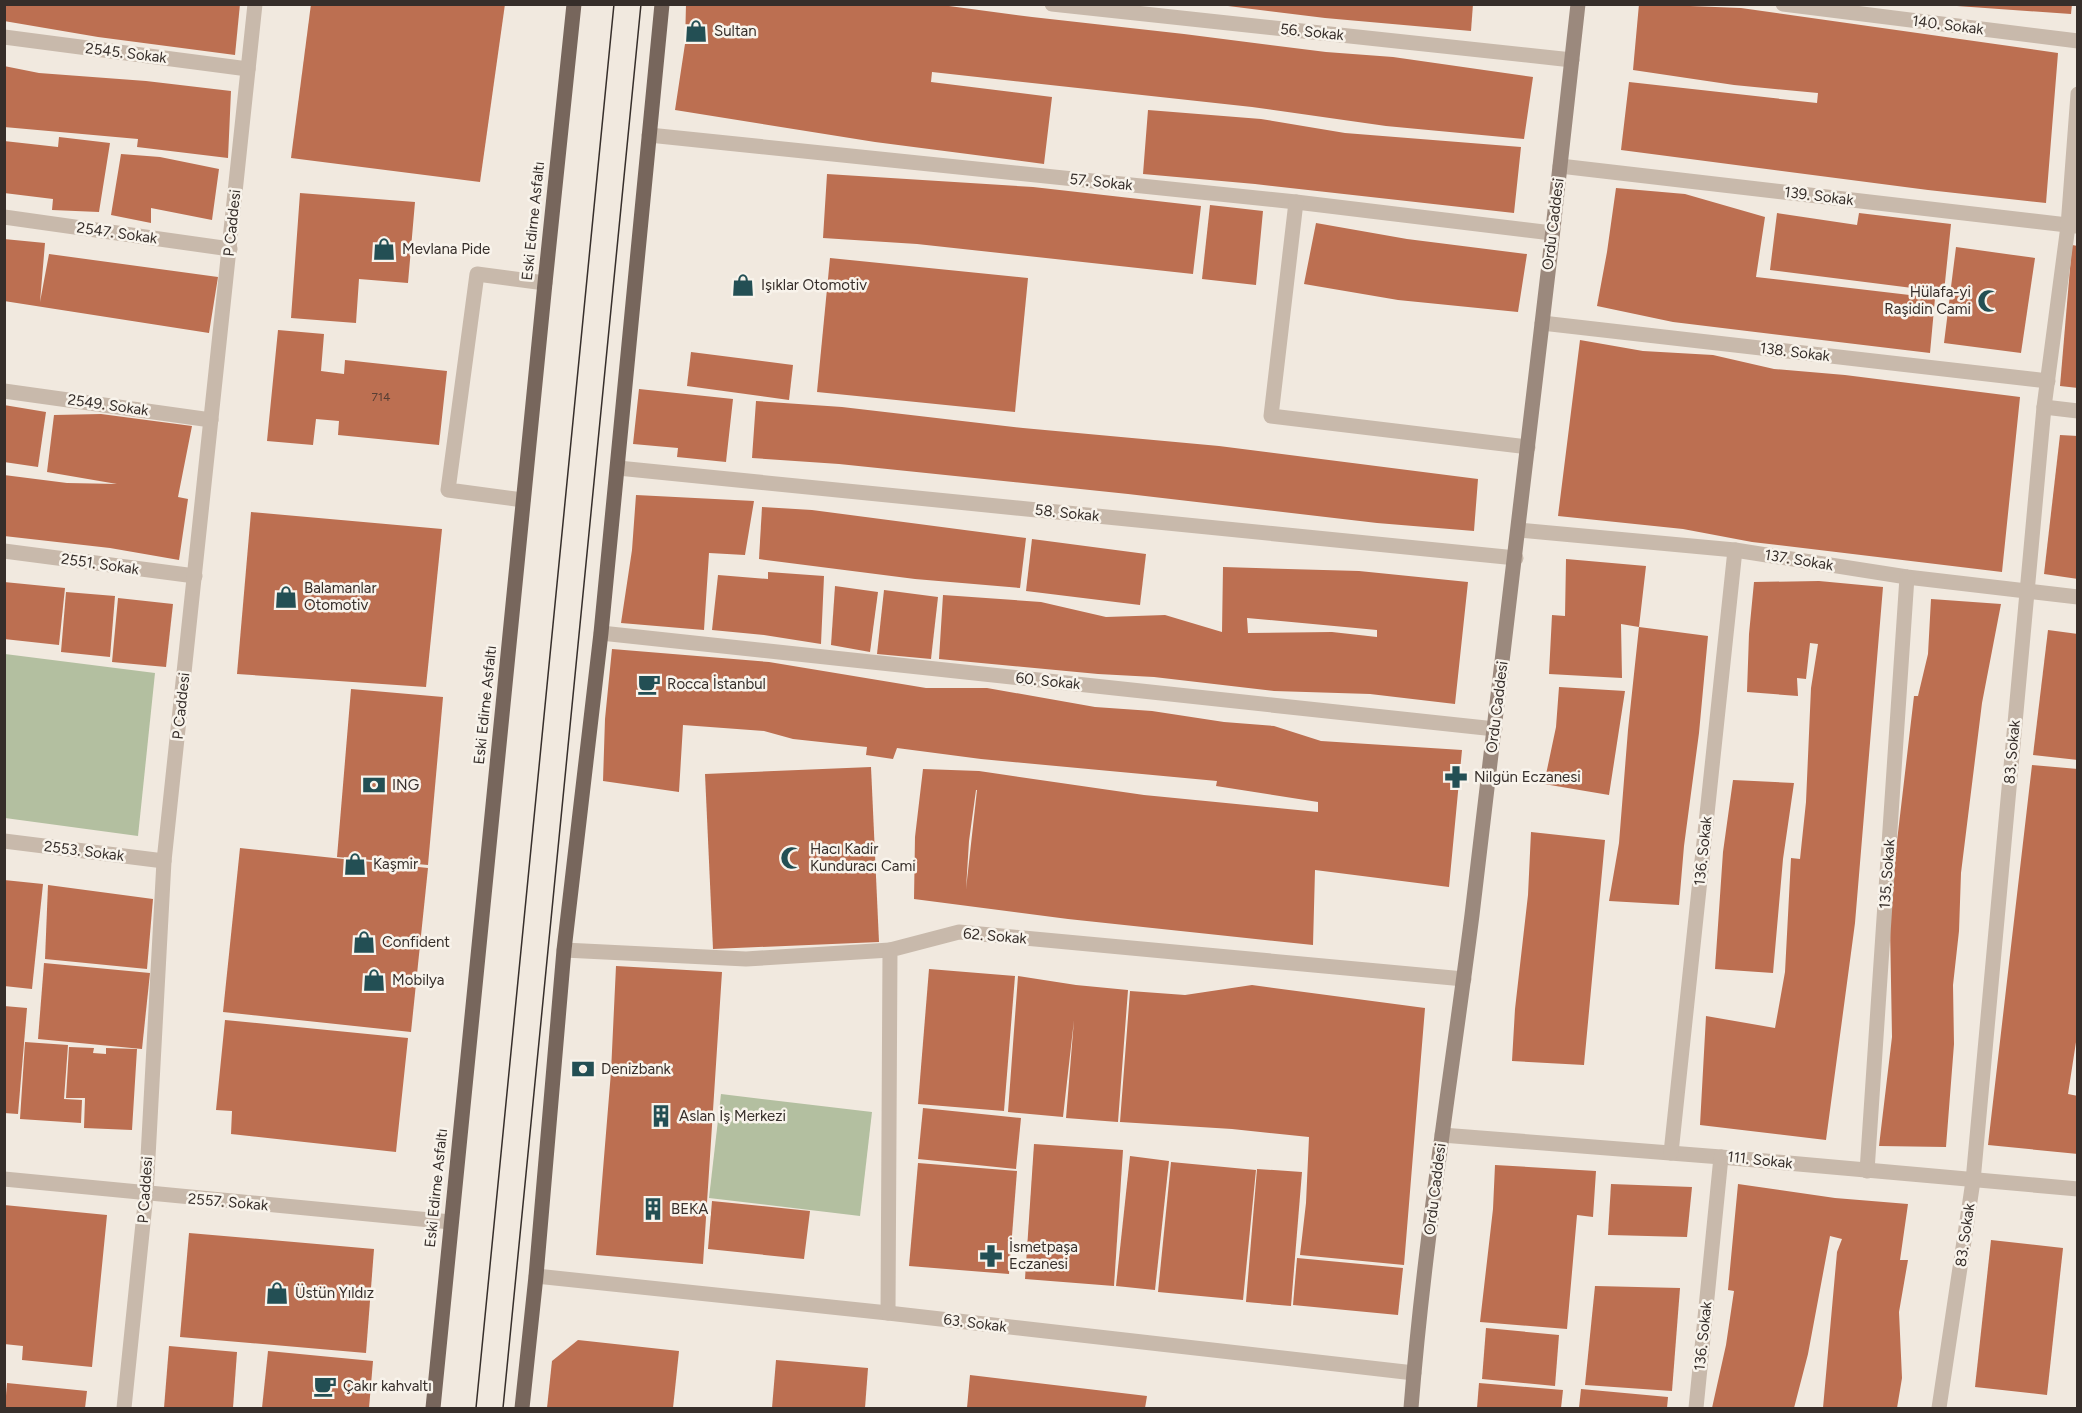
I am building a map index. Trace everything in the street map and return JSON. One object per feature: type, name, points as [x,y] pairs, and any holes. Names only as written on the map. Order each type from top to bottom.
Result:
[{"type":"main road","name":"Eski Edirne Asfaltı","points":[[433,1408],[574,4]]},
{"type":"main road","points":[[522,1408],[536,1276],[564,950],[601,633],[662,4]]},
{"type":"main road","name":"Ordu Caddesi","points":[[1412,1408],[1414,1373],[1442,1135],[1464,980],[1516,558],[1578,4]]},
{"type":"street","name":"P Caddesi","points":[[124,1408],[146,1194],[164,861],[255,4]]},
{"type":"street","name":"56. Sokak","points":[[1052,4],[1572,60]]},
{"type":"street","name":"140. Sokak","points":[[1783,4],[2078,41]]},
{"type":"street","name":"2545. Sokak","points":[[4,37],[248,69]]},
{"type":"street","name":"83. Sokak","points":[[1939,1408],[1972,1181],[2044,407],[2073,226],[2078,94]]},
{"type":"street","name":"57. Sokak","points":[[649,135],[1296,202],[1552,232]]},
{"type":"street","name":"139. Sokak","points":[[1560,166],[2073,226]]},
{"type":"street","points":[[1296,202],[1271,416],[1528,447]]},
{"type":"street","name":"2547. Sokak","points":[[4,217],[230,249]]},
{"type":"street","points":[[523,500],[448,490],[477,274],[545,283]]},
{"type":"street","name":"138. Sokak","points":[[1542,323],[2048,381]]},
{"type":"street","name":"2549. Sokak","points":[[4,391],[211,420]]},
{"type":"street","points":[[2044,407],[2078,411]]},
{"type":"street","name":"58. Sokak","points":[[618,468],[1516,558]]},
{"type":"street","name":"137. Sokak","points":[[1519,530],[1735,550],[1907,577],[2078,597]]},
{"type":"street","name":"136. Sokak","points":[[1671,1153],[1735,550]]},
{"type":"street","name":"2551. Sokak","points":[[4,551],[195,576]]},
{"type":"street","name":"135. Sokak","points":[[1867,1171],[1907,577]]},
{"type":"street","name":"60. Sokak","points":[[601,633],[1495,729]]},
{"type":"street","name":"2553. Sokak","points":[[4,841],[164,861]]},
{"type":"street","name":"62. Sokak","points":[[564,950],[746,959],[890,950],[959,932],[1464,980]]},
{"type":"street","points":[[888,1313],[890,950]]},
{"type":"street","name":"111. Sokak","points":[[1442,1135],[1720,1156],[2078,1189]]},
{"type":"street","name":"136. Sokak","points":[[1696,1408],[1720,1156]]},
{"type":"street","name":"2557. Sokak","points":[[4,1179],[451,1222]]},
{"type":"street","name":"63. Sokak","points":[[536,1276],[888,1313],[1414,1373]]},
{"type":"green space","points":[[5,654],[155,673],[138,836],[5,818]]},
{"type":"green space","points":[[721,1094],[872,1112],[860,1216],[709,1198]]},
{"type":"building","points":[[4,4],[240,4],[235,55],[98,37],[4,21]]},
{"type":"building","points":[[311,4],[505,4],[480,182],[291,158]]},
{"type":"building","points":[[686,4],[934,4],[1326,52],[1393,57],[1533,77],[1524,139],[1386,126],[1252,107],[932,72],[931,82],[1052,97],[1044,164],[875,142],[675,110],[685,44]]},
{"type":"building","points":[[1228,4],[1473,4],[1471,31],[1325,18],[1228,6]]},
{"type":"building","points":[[1639,4],[1741,8],[2058,53],[2046,203],[1621,150],[1629,82],[1817,103],[1818,93],[1734,85],[1633,70]]},
{"type":"building","points":[[1957,4],[2072,4],[2071,14],[1957,6]]},
{"type":"building","points":[[4,66],[39,73],[146,81],[231,91],[228,158],[137,147],[138,139],[4,127]]},
{"type":"building","points":[[1148,110],[1261,119],[1345,133],[1521,147],[1514,213],[1143,174]]},
{"type":"building","points":[[59,137],[110,143],[99,212],[52,210],[53,199],[4,193],[4,141],[58,147]]},
{"type":"building","points":[[121,154],[160,157],[219,169],[212,220],[151,208],[151,223],[111,215]]},
{"type":"building","points":[[827,174],[1033,187],[1201,206],[1193,274],[917,244],[823,238]]},
{"type":"building","points":[[1616,188],[1685,194],[1765,217],[1756,277],[1935,298],[1930,353],[1673,322],[1597,306]]},
{"type":"building","points":[[300,193],[415,202],[408,283],[359,279],[356,323],[291,318]]},
{"type":"building","points":[[1210,205],[1263,211],[1256,285],[1202,279]]},
{"type":"building","points":[[1777,213],[1857,225],[1859,213],[1951,224],[1944,292],[1770,270]]},
{"type":"building","points":[[1316,223],[1407,239],[1527,254],[1518,312],[1398,300],[1304,284]]},
{"type":"building","points":[[4,239],[45,243],[40,302],[49,254],[218,277],[209,333],[4,301]]},
{"type":"building","points":[[2072,245],[2078,246],[2078,388],[2060,386]]},
{"type":"building","name":"Hülafa-yi Raşidin Cami","points":[[1956,247],[2035,258],[2021,353],[1944,343]]},
{"type":"building","points":[[830,258],[1028,278],[1015,412],[817,392]]},
{"type":"building","points":[[278,330],[324,334],[321,371],[344,374],[345,360],[447,371],[439,445],[338,435],[339,421],[316,419],[313,445],[267,441]]},
{"type":"building","points":[[1580,340],[1643,351],[1713,355],[1774,369],[1845,375],[2020,397],[2002,572],[1752,542],[1683,529],[1558,516]]},
{"type":"building","points":[[691,352],[793,365],[789,400],[687,386]]},
{"type":"building","points":[[639,389],[733,399],[726,462],[677,457],[678,448],[633,444]]},
{"type":"building","points":[[756,401],[842,407],[1023,428],[1219,446],[1478,479],[1474,531],[1377,523],[839,464],[752,458]]},
{"type":"building","points":[[4,405],[46,412],[38,467],[4,462]]},
{"type":"building","points":[[101,414],[192,426],[178,497],[188,499],[179,560],[110,548],[4,536],[4,475],[67,483],[117,484],[47,472],[54,415]]},
{"type":"building","points":[[2060,435],[2078,436],[2078,579],[2044,574]]},
{"type":"building","points":[[636,495],[754,501],[745,555],[709,553],[704,630],[621,623],[632,550]]},
{"type":"building","points":[[762,507],[812,510],[1026,538],[1020,588],[915,579],[759,559]]},
{"type":"building","points":[[251,512],[442,529],[426,687],[237,674]]},
{"type":"building","points":[[1032,539],[1146,554],[1140,605],[1026,591]]},
{"type":"building","points":[[1566,559],[1646,566],[1639,627],[1621,624],[1622,678],[1549,674],[1552,615],[1565,616]]},
{"type":"building","points":[[1223,567],[1359,571],[1468,582],[1455,704],[1370,694],[1274,691],[1154,677],[939,659],[943,595],[1041,602],[1106,617],[1165,615],[1222,632]],"holes":[[[1247,618],[1377,630],[1377,637],[1332,632],[1248,633]]]},
{"type":"building","points":[[768,572],[824,576],[821,644],[712,630],[718,575],[768,579]]},
{"type":"building","points":[[1819,581],[1883,587],[1855,923],[1826,1140],[1700,1125],[1706,1016],[1775,1028],[1785,972],[1791,858],[1800,859],[1806,802],[1811,688],[1818,644],[1810,643],[1806,679],[1797,678],[1798,696],[1747,692],[1754,582]]},
{"type":"building","points":[[4,582],[65,588],[59,645],[4,639]]},
{"type":"building","points":[[835,586],[878,592],[870,652],[831,645]]},
{"type":"building","points":[[884,590],[938,597],[931,659],[877,654]]},
{"type":"building","points":[[66,592],[115,596],[110,657],[61,652]]},
{"type":"building","points":[[118,598],[173,604],[166,667],[112,662]]},
{"type":"building","points":[[1931,599],[2001,604],[1982,703],[1961,873],[1959,931],[1953,985],[1954,1044],[1946,1147],[1879,1146],[1892,1037],[1890,925],[1894,867],[1914,696],[1918,696],[1928,654]]},
{"type":"building","points":[[1639,627],[1708,636],[1679,905],[1609,901],[1619,843]]},
{"type":"building","points":[[2048,630],[2078,634],[2078,760],[2033,755]]},
{"type":"building","points":[[612,649],[769,662],[926,688],[987,688],[1095,707],[1152,711],[1224,722],[1274,726],[1321,741],[1462,750],[1449,887],[1315,870],[1313,945],[1068,919],[914,899],[915,837],[923,769],[979,771],[1144,795],[1318,812],[1318,802],[1216,786],[1217,781],[981,759],[897,748],[893,759],[866,755],[867,747],[793,739],[764,731],[683,725],[679,792],[603,781],[605,719]],"holes":[[[977,790],[966,889],[969,841]]]},
{"type":"building","points":[[1559,687],[1625,691],[1609,795],[1544,784],[1556,727]]},
{"type":"building","points":[[351,689],[443,697],[428,865],[337,857]]},
{"type":"building","points":[[2032,765],[2078,769],[2078,1029],[2068,1094],[2078,1096],[2078,1154],[1988,1145]]},
{"type":"building","name":"Hacı Kadir Kunduracı Cami","points":[[871,767],[879,942],[713,949],[705,774]]},
{"type":"building","points":[[1733,780],[1794,783],[1783,859],[1773,973],[1715,969],[1723,852]]},
{"type":"building","points":[[1531,832],[1605,840],[1584,1065],[1512,1061],[1515,1009],[1528,895]]},
{"type":"building","points":[[240,848],[428,868],[411,1032],[223,1012]]},
{"type":"building","points":[[4,880],[43,884],[32,989],[4,986]]},
{"type":"building","points":[[48,885],[153,899],[147,969],[45,959]]},
{"type":"building","points":[[44,963],[150,973],[142,1049],[38,1039]]},
{"type":"building","points":[[616,966],[722,972],[703,1264],[596,1255],[611,1072]]},
{"type":"building","points":[[929,969],[1015,976],[1004,1111],[918,1104]]},
{"type":"building","points":[[1018,976],[1128,990],[1118,1122],[1066,1118],[1074,1020],[1063,1117],[1008,1112]]},
{"type":"building","points":[[1252,985],[1425,1008],[1404,1265],[1300,1255],[1306,1203],[1309,1137],[1232,1129],[1120,1122],[1130,991],[1185,995]]},
{"type":"building","points":[[4,1006],[27,1008],[18,1114],[4,1113]]},
{"type":"building","points":[[225,1020],[408,1038],[396,1152],[231,1134],[232,1111],[216,1110]]},
{"type":"building","points":[[25,1042],[68,1045],[64,1099],[82,1100],[81,1123],[20,1119]]},
{"type":"building","points":[[69,1047],[94,1048],[93,1053],[106,1054],[106,1048],[137,1049],[132,1130],[84,1128],[85,1098],[66,1098]]},
{"type":"building","points":[[923,1108],[1021,1118],[1016,1169],[918,1159]]},
{"type":"building","points":[[1034,1144],[1123,1150],[1114,1286],[1025,1279]]},
{"type":"building","points":[[1130,1156],[1169,1161],[1155,1290],[1116,1286]]},
{"type":"building","points":[[1171,1162],[1256,1170],[1243,1300],[1158,1292]]},
{"type":"building","points":[[918,1163],[1017,1171],[1009,1274],[909,1266]]},
{"type":"building","points":[[1495,1165],[1596,1171],[1593,1217],[1577,1215],[1567,1329],[1480,1322],[1493,1209]]},
{"type":"building","points":[[1257,1169],[1302,1172],[1291,1306],[1246,1302]]},
{"type":"building","points":[[1611,1184],[1692,1187],[1687,1237],[1608,1235]]},
{"type":"building","points":[[1738,1184],[1835,1198],[1908,1204],[1900,1260],[1908,1260],[1899,1312],[1902,1378],[1897,1408],[1823,1408],[1837,1252],[1842,1239],[1830,1236],[1808,1354],[1794,1408],[1712,1408],[1726,1345],[1734,1291],[1728,1290]]},
{"type":"building","points":[[712,1201],[810,1211],[804,1259],[708,1249]]},
{"type":"building","points":[[4,1205],[107,1215],[92,1367],[22,1360],[23,1346],[4,1344]]},
{"type":"building","name":"Üstün Yıldız","points":[[189,1233],[374,1249],[366,1353],[180,1337]]},
{"type":"building","points":[[1991,1240],[2063,1248],[2047,1395],[1975,1387]]},
{"type":"building","points":[[1297,1258],[1403,1268],[1398,1315],[1293,1305]]},
{"type":"building","points":[[1595,1286],[1680,1288],[1672,1391],[1585,1385]]},
{"type":"building","points":[[1486,1328],[1559,1335],[1555,1386],[1482,1379]]},
{"type":"building","points":[[578,1340],[679,1351],[673,1408],[547,1408],[552,1361]]},
{"type":"building","points":[[169,1346],[237,1352],[233,1408],[164,1408]]},
{"type":"building","points":[[268,1351],[373,1361],[369,1408],[262,1408]]},
{"type":"building","points":[[776,1360],[868,1368],[865,1408],[772,1408]]},
{"type":"building","points":[[970,1375],[1147,1396],[1145,1408],[967,1408]]},
{"type":"building","points":[[7,1383],[87,1391],[85,1408],[5,1408]]},
{"type":"building","points":[[1479,1383],[1563,1390],[1561,1408],[1477,1408]]},
{"type":"building","points":[[1581,1389],[1668,1397],[1667,1408],[1579,1408]]},
{"type":"tram line","points":[[476,1408],[614,4]]},
{"type":"tram line","points":[[503,1408],[641,4]]},
{"type":"place","name":"Sultan","points":[[696,31]]},
{"type":"place","name":"Mevlana Pide","points":[[384,249]]},
{"type":"place","name":"Işıklar Otomotiv","points":[[743,285]]},
{"type":"place","name":"Hülafa-yi Raşidin Cami","points":[[1989,301]]},
{"type":"place","name":"Balamanlar Otomotiv","points":[[286,597]]},
{"type":"place","name":"Rocca İstanbul","points":[[649,684]]},
{"type":"place","name":"Nilgün Eczanesi","points":[[1456,777]]},
{"type":"place","name":"ING","points":[[374,785]]},
{"type":"place","name":"Hacı Kadir Kunduracı Cami","points":[[792,858]]},
{"type":"place","name":"Kaşmir","points":[[355,864]]},
{"type":"place","name":"Confident","points":[[364,942]]},
{"type":"place","name":"Mobilya","points":[[374,980]]},
{"type":"place","name":"Denizbank","points":[[583,1069]]},
{"type":"place","name":"Aslan İş Merkezi","points":[[661,1116]]},
{"type":"place","name":"BEKA","points":[[653,1209]]},
{"type":"place","name":"İsmetpaşa Eczanesi","points":[[991,1256]]},
{"type":"place","name":"Üstün Yıldız","points":[[277,1293]]},
{"type":"place","name":"Çakır kahvaltı","points":[[325,1386]]}]
